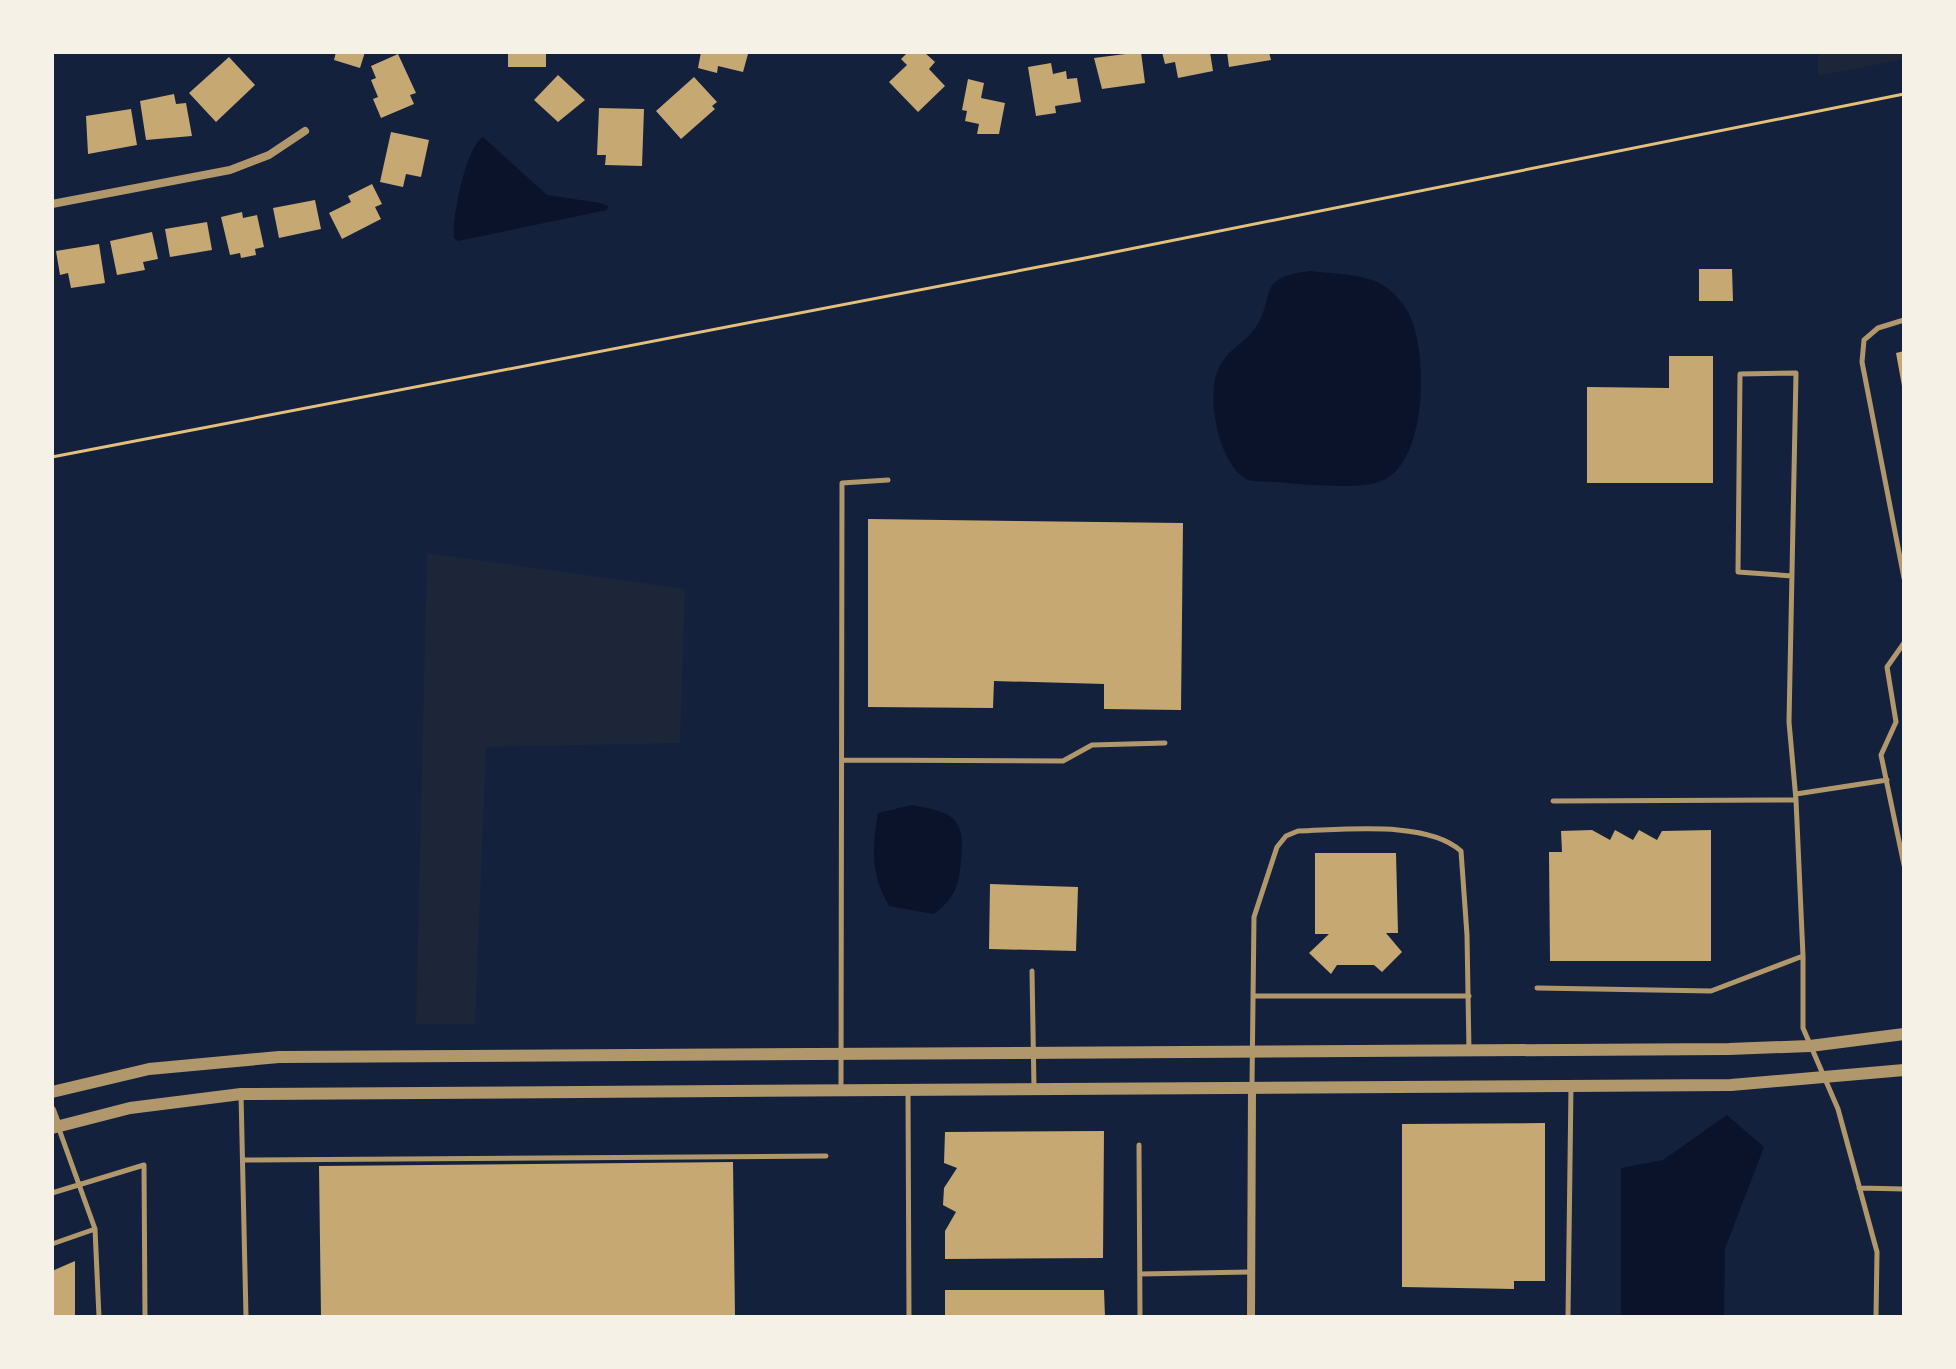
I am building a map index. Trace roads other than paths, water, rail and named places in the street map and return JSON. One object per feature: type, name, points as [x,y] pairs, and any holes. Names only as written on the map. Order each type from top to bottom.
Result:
[{"type":"street","points":[[52,204],[230,170],[269,155],[305,131]]},
{"type":"street","points":[[52,1092],[149,1069],[234,1059],[1469,1052],[1810,1046],[1904,1034]]},
{"type":"street","points":[[52,1110],[55,1127],[154,1104],[241,1094],[1731,1085],[1825,1080],[1904,1070]]},
{"type":"street","points":[[1251,1317],[1252,1088]]},
{"type":"lane","points":[[1904,320],[1878,328],[1864,340],[1862,362],[1904,578]]},
{"type":"lane","points":[[1792,576],[1738,572],[1740,374],[1796,373],[1792,576],[1789,722],[1796,797],[1803,1028],[1838,1109],[1877,1252],[1876,1317]]},
{"type":"lane","points":[[841,1090],[842,483],[888,480]]},
{"type":"lane","points":[[1904,643],[1887,667],[1896,722],[1881,755],[1904,865]]},
{"type":"lane","points":[[843,760],[1063,761],[1092,745],[1165,743]]},
{"type":"lane","points":[[1553,801],[1796,797],[1887,780]]},
{"type":"lane","points":[[1252,1088],[1254,917],[1277,847],[1286,836],[1298,831],[1358,829],[1425,833],[1451,842],[1461,851],[1469,1052]]},
{"type":"lane","points":[[1537,988],[1711,991],[1803,956]]},
{"type":"lane","points":[[1032,971],[1034,1089]]},
{"type":"lane","points":[[1253,996],[1469,996]]},
{"type":"lane","points":[[1568,1317],[1571,1085]]},
{"type":"lane","points":[[908,1090],[909,1317]]},
{"type":"lane","points":[[241,1094],[245,1160],[246,1317]]},
{"type":"lane","points":[[55,1127],[95,1229],[99,1317]]},
{"type":"lane","points":[[1139,1145],[1140,1317]]},
{"type":"lane","points":[[245,1160],[826,1156]]},
{"type":"lane","points":[[52,1193],[144,1165],[145,1317]]},
{"type":"lane","points":[[1859,1188],[1904,1189]]},
{"type":"lane","points":[[52,1244],[95,1229]]},
{"type":"lane","points":[[1140,1274],[1250,1272]]}]
